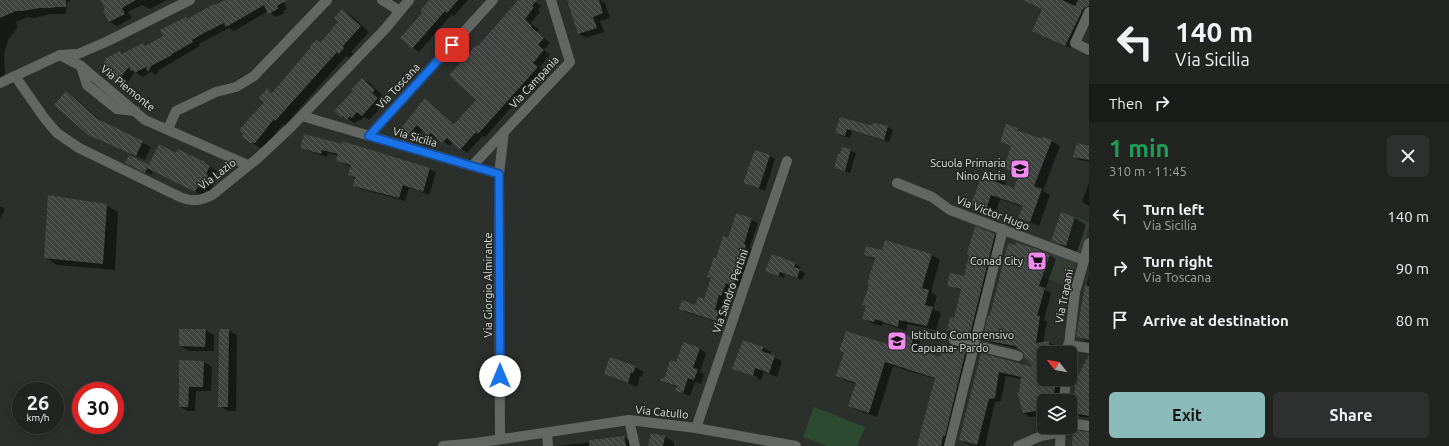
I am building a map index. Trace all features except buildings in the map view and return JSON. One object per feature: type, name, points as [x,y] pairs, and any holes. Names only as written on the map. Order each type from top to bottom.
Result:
[{"type":"street","points":[[0,83],[60,56],[78,54],[108,41],[190,0]]},
{"type":"street","points":[[168,129],[176,112],[216,92],[236,87],[254,76],[327,0]]},
{"type":"street","points":[[382,0],[400,11]]},
{"type":"street","name":"Via Lazio","points":[[15,76],[57,133],[79,148],[184,198],[197,201],[212,195],[248,165],[302,116],[386,28],[409,0]]},
{"type":"street","name":"Via Toscana","points":[[369,136],[493,0]]},
{"type":"street","name":"Via Campania","points":[[472,166],[570,62],[551,0]]},
{"type":"street","points":[[1089,12],[1075,43],[1089,50]]},
{"type":"street","name":"Via Piemonte","points":[[60,56],[81,66],[145,120],[248,165]]},
{"type":"street","name":"Via Sicilia","points":[[302,116],[499,174]]},
{"type":"street","name":"Via Giorgio Almirante","points":[[500,439],[499,174],[504,132]]},
{"type":"street","name":"Via Sandro Pertini","points":[[696,428],[787,161]]},
{"type":"street","name":"Via Victor Hugo","points":[[897,183],[932,197],[950,210],[1084,260]]},
{"type":"street","points":[[950,446],[1002,229]]},
{"type":"street","name":"Via Trapani","points":[[1068,346],[1076,292],[1089,244]]},
{"type":"street","points":[[954,340],[1018,356]]},
{"type":"street","points":[[1077,348],[1089,347]]},
{"type":"street","points":[[630,420],[635,446]]},
{"type":"street","name":"Via Catullo","points":[[443,446],[476,444],[500,439],[630,420],[696,428],[796,446]]},
{"type":"street","points":[[1077,424],[1089,426]]},
{"type":"street","points":[[547,433],[548,446]]},
{"type":"street","points":[[1018,446],[1048,434]]},
{"type":"street","points":[[1060,446],[1061,434]]},
{"type":"shaded area","points":[[1075,217],[1089,222],[1089,229],[1081,253],[1065,247]]},
{"type":"shaded area","points":[[1050,252],[1076,263],[1069,286],[1041,277]]},
{"type":"green space","points":[[814,407],[865,427],[857,446],[827,446],[803,437]]},
{"type":"place","name":"Scuola Primaria Nino Atria","points":[[1020,169]]},
{"type":"place","name":"Conad City","points":[[1037,261]]},
{"type":"place","name":"Istituto Comprensivo Capuana- Pardo","points":[[897,341]]},
{"type":"route","points":[[452,45],[369,136],[499,174],[500,376]]}]
